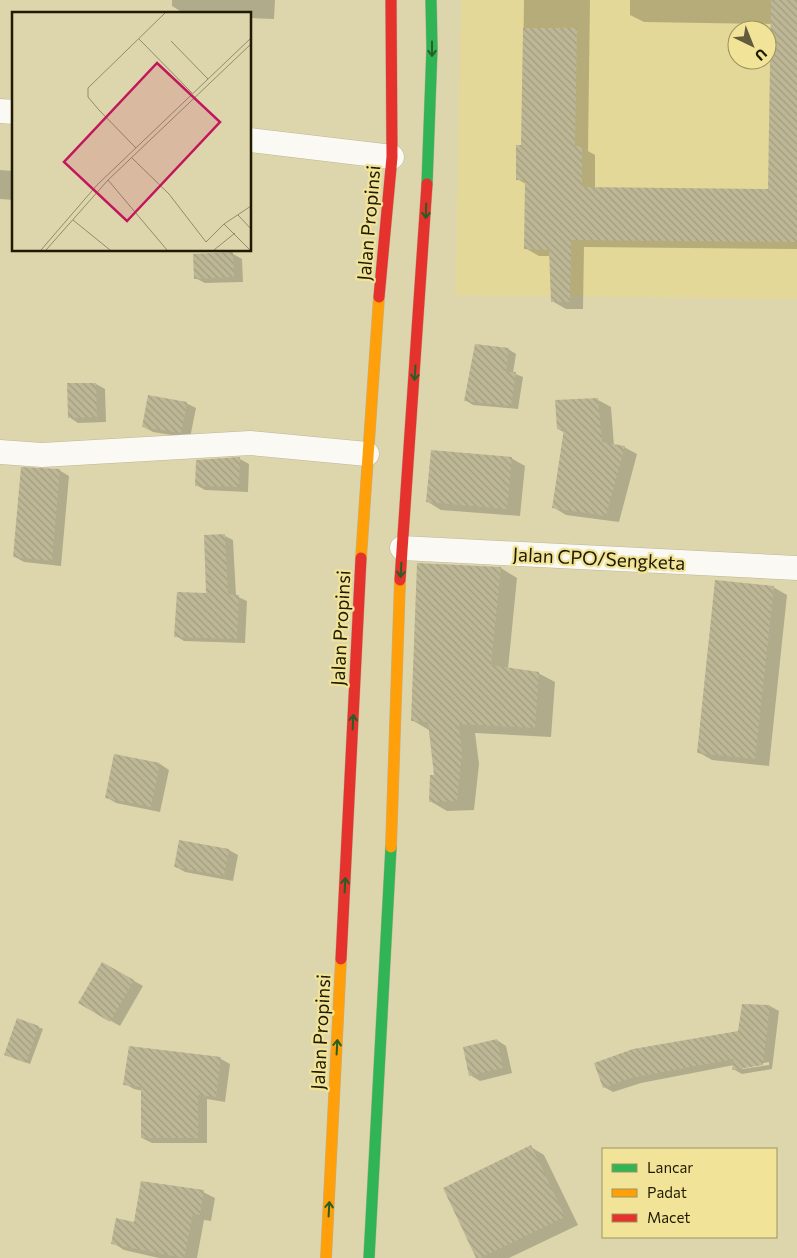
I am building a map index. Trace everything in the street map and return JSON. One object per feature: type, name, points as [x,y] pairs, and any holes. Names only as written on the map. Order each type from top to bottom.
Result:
[{"type":"highway","name":"Jalan Propinsi","points":[[326,1258],[331,1237],[372,376],[392,157],[391,0]]},
{"type":"highway","points":[[369,1258],[366,1237],[391,863],[402,548],[425,236],[432,48],[431,0]]},
{"type":"street","points":[[251,140],[392,157]]},
{"type":"street","points":[[0,452],[42,455],[250,443],[368,454]]},
{"type":"street","name":"Jalan CPO/Sengketa","points":[[402,548],[797,568]]},
{"type":"shaded area","points":[[461,0],[797,0],[797,299],[456,295]]},
{"type":"building","points":[[771,0],[797,0],[797,242],[571,240],[570,302],[551,302],[549,250],[524,249],[525,180],[516,180],[516,145],[521,145],[523,28],[577,28],[575,146],[582,146],[582,187],[768,189],[770,70],[777,70],[777,20],[771,20]]},
{"type":"building","points":[[233,252],[234,277],[194,279],[193,254]]},
{"type":"building","points":[[475,344],[509,348],[506,372],[516,372],[511,406],[464,401]]},
{"type":"building","points":[[67,383],[96,383],[97,417],[68,418]]},
{"type":"building","points":[[148,395],[187,402],[181,433],[142,427]]},
{"type":"building","points":[[598,398],[602,442],[625,446],[606,516],[552,508],[564,429],[557,429],[555,400]]},
{"type":"building","points":[[431,450],[512,457],[507,509],[426,502]]},
{"type":"building","points":[[240,457],[239,487],[195,486],[196,460]]},
{"type":"building","points":[[21,467],[60,469],[52,561],[13,557]]},
{"type":"building","points":[[225,534],[228,594],[239,595],[237,639],[174,637],[177,592],[206,593],[204,535]]},
{"type":"building","points":[[417,563],[501,567],[491,665],[539,672],[535,728],[459,724],[462,754],[457,801],[429,802],[430,775],[434,775],[428,722],[411,721]]},
{"type":"building","points":[[715,580],[774,586],[755,759],[697,753]]},
{"type":"building","points":[[114,754],[160,763],[151,807],[105,798]]},
{"type":"building","points":[[179,840],[229,849],[224,876],[174,867]]},
{"type":"building","points":[[102,962],[134,980],[110,1022],[78,1003]]},
{"type":"building","points":[[742,1004],[770,1005],[763,1065],[732,1070],[734,1059],[631,1078],[603,1088],[594,1063],[633,1049],[738,1031]]},
{"type":"building","points":[[17,1018],[39,1026],[26,1063],[4,1055]]},
{"type":"building","points":[[497,1039],[503,1068],[469,1076],[463,1047]]},
{"type":"building","points":[[129,1046],[221,1057],[216,1097],[198,1095],[198,1138],[141,1138],[141,1087],[123,1085]]},
{"type":"building","points":[[531,1145],[565,1217],[480,1258],[476,1258],[443,1188]]},
{"type":"building","points":[[141,1181],[204,1190],[200,1215],[193,1214],[184,1258],[111,1244],[116,1218],[134,1222]]},
{"type":"traffic: fast","points":[[427,184],[432,48],[431,0]]},
{"type":"traffic: fast","points":[[369,1258],[391,847]]},
{"type":"traffic: slow","points":[[361,558],[379,297]]},
{"type":"traffic: slow","points":[[391,847],[400,580]]},
{"type":"traffic: slow","points":[[326,1258],[341,959]]},
{"type":"traffic: jam","points":[[379,297],[392,157],[391,0]]},
{"type":"traffic: jam","points":[[400,580],[427,184]]},
{"type":"traffic: jam","points":[[341,959],[361,558]]}]
